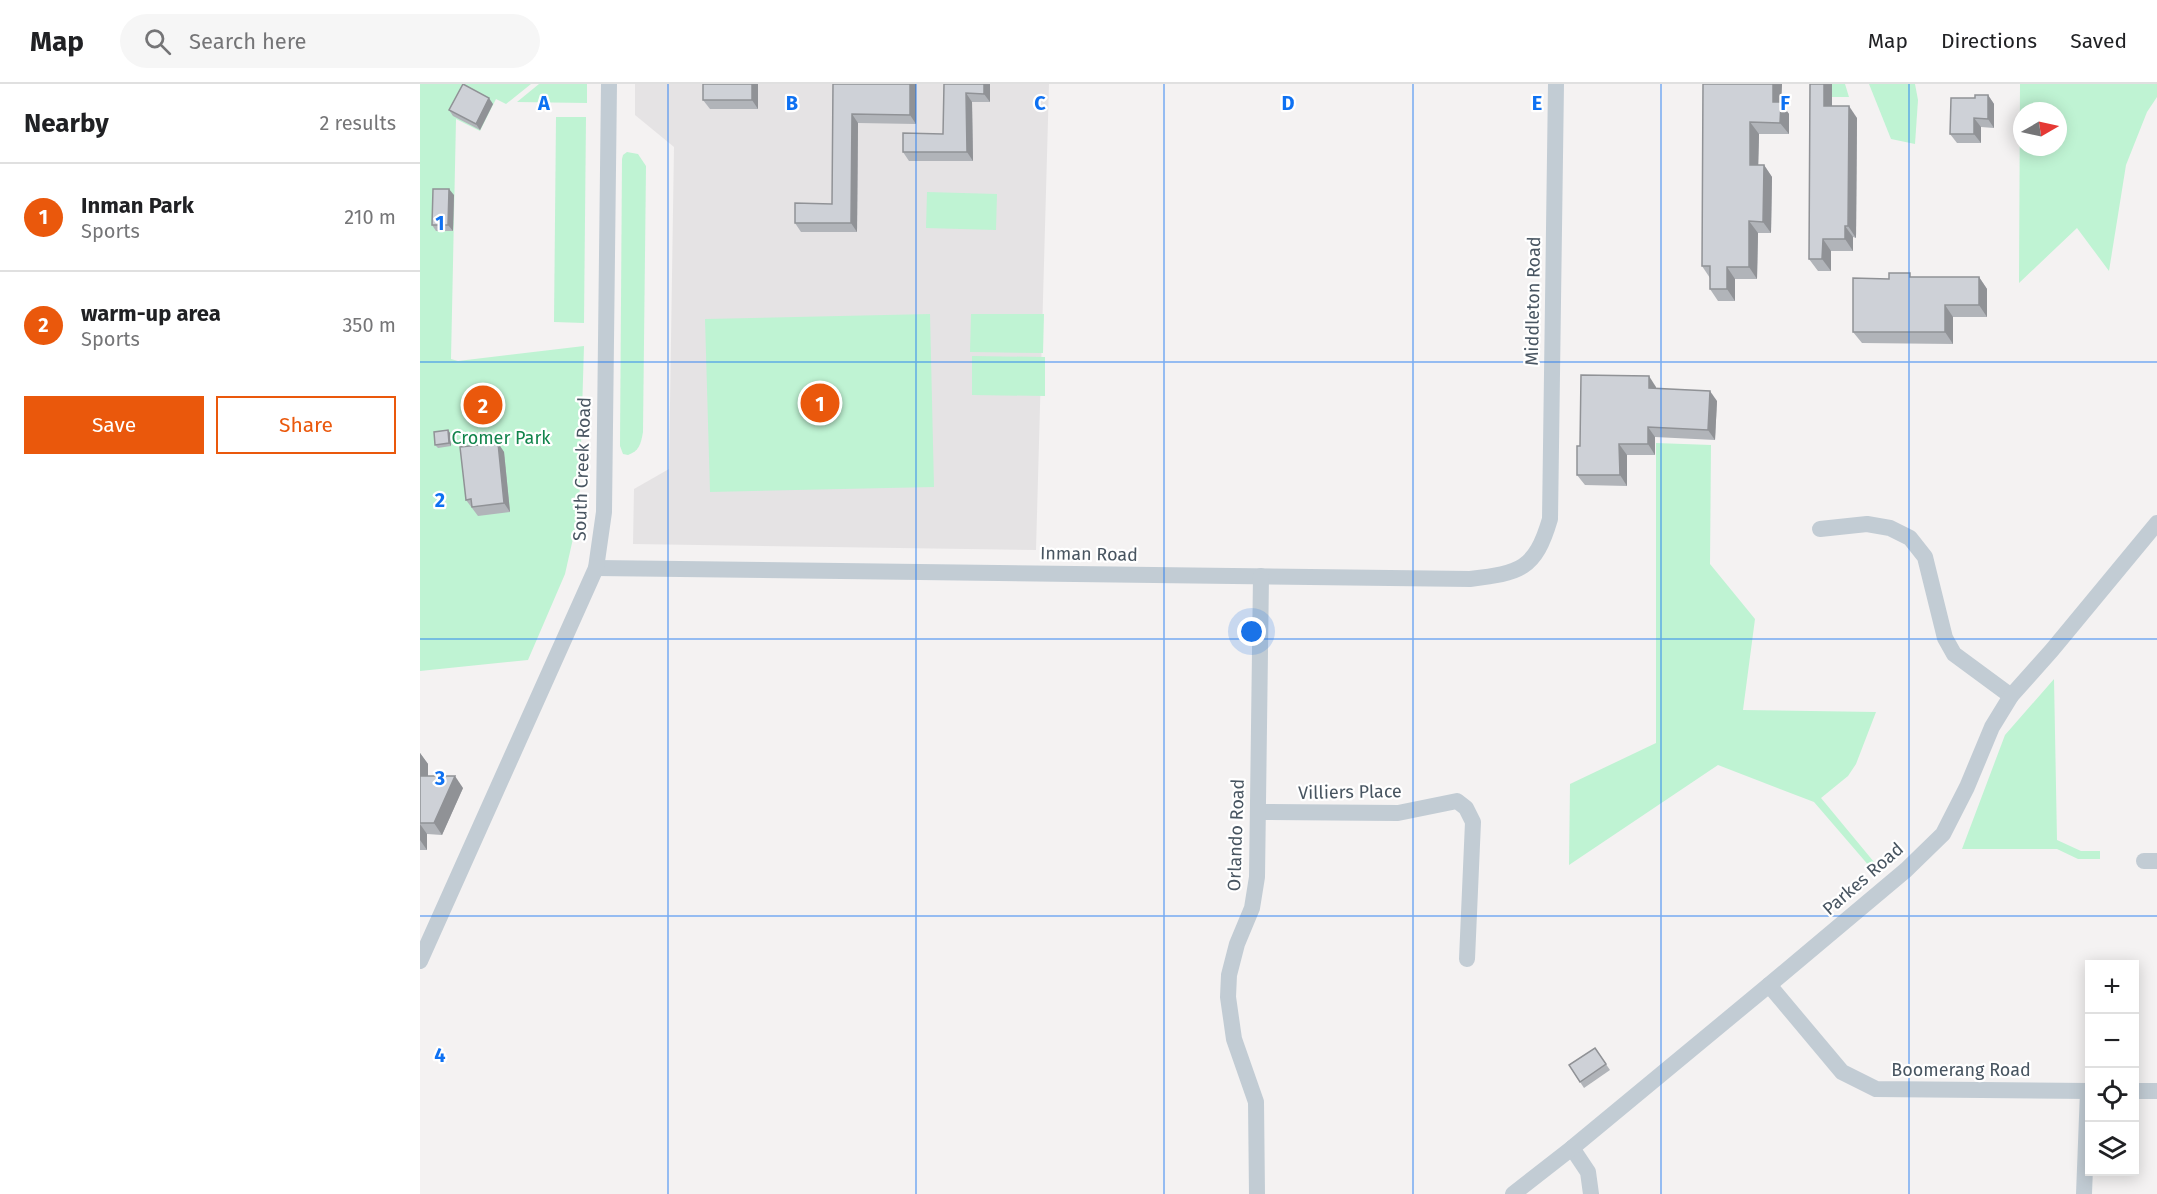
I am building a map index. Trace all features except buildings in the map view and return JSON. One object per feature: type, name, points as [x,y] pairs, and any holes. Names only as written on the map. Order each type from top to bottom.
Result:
[{"type":"street","name":"South Creek Road","points":[[420,961],[596,568],[604,512],[609,84]]},
{"type":"street","name":"Middleton Road","points":[[1550,519],[1556,84]]},
{"type":"street","name":"Inman Road","points":[[596,568],[1470,579],[1504,575],[1520,569],[1543,544],[1550,519]]},
{"type":"street","name":"Parkes Road","points":[[1513,1194],[1769,985],[1906,870],[1942,834],[1967,787],[1992,727],[2011,696],[2157,523]]},
{"type":"street","points":[[1820,529],[1867,524],[1890,528],[1910,538],[1925,557],[1945,638],[1954,654],[2011,696]]},
{"type":"street","name":"Orlando Road","points":[[1257,1194],[1256,1102],[1234,1039],[1228,997],[1229,975],[1237,944],[1252,908],[1257,877],[1261,576]]},
{"type":"street","name":"Villiers Place","points":[[1258,812],[1398,813],[1457,801],[1466,808],[1473,822],[1467,959]]},
{"type":"street","name":"Boomerang Road","points":[[1769,985],[1842,1072],[1876,1089],[2085,1091]]},
{"type":"street","points":[[2139,1091],[2157,1091]]},
{"type":"street","points":[[2084,1194],[2087,1122]]},
{"type":"street","points":[[1572,1148],[1588,1172],[1591,1194]]},
{"type":"shaded area","points":[[635,84],[1049,84],[1036,550],[633,544],[634,489],[669,469],[674,147],[635,115]]},
{"type":"green space","name":"Cromer Park","points":[[420,84],[531,84],[506,104],[496,99],[480,131],[456,119],[451,359],[458,361],[584,346],[579,512],[565,574],[528,660],[420,671]]},
{"type":"green space","points":[[539,84],[587,84],[587,103],[517,102]]},
{"type":"green space","points":[[1832,84],[1845,84],[1849,97],[1832,97]]},
{"type":"green space","points":[[1869,84],[1915,84],[1918,100],[1915,144],[1891,139]]},
{"type":"green space","points":[[2020,84],[2157,84],[2157,97],[2147,112],[2126,165],[2109,271],[2077,228],[2019,283],[2020,156],[2067,156],[2067,102],[2020,102]]},
{"type":"green space","points":[[556,117],[586,117],[584,323],[554,322]]},
{"type":"green space","points":[[627,152],[638,154],[646,166],[643,432],[639,446],[628,455],[623,454],[620,446],[622,159]]},
{"type":"green space","points":[[927,192],[997,194],[996,230],[926,228]]},
{"type":"green space","points":[[930,314],[934,487],[710,492],[705,319]]},
{"type":"green space","points":[[971,314],[1044,314],[1043,353],[970,352]]},
{"type":"green space","points":[[972,356],[1045,357],[1045,396],[972,395]]},
{"type":"green space","points":[[1656,443],[1711,445],[1710,564],[1755,619],[1743,710],[1876,712],[1856,764],[1848,776],[1821,798],[1874,862],[1870,867],[1814,802],[1718,765],[1569,865],[1570,784],[1656,743]]},
{"type":"green space","points":[[2054,679],[2057,840],[2081,851],[2100,851],[2100,859],[2078,859],[2057,849],[1962,849],[2005,735]]},
{"type":"place","name":"Inman Park","points":[[820,403]]},
{"type":"place","name":"warm-up area","points":[[483,405]]}]
